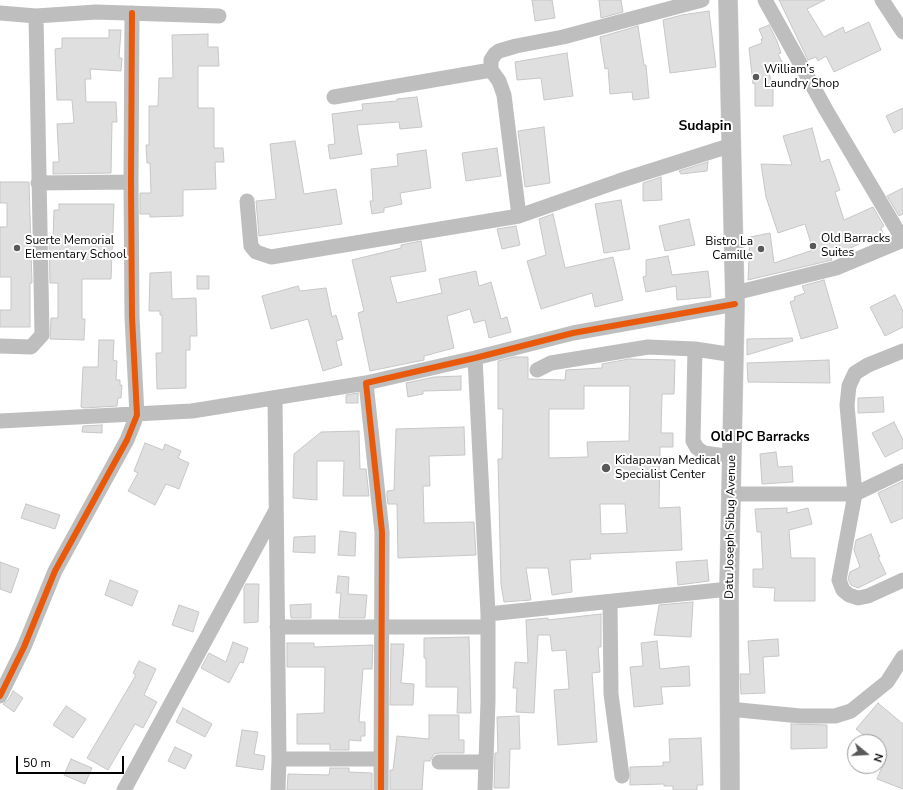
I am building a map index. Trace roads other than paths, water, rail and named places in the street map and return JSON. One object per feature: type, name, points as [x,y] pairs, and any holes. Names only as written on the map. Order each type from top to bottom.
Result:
[{"type":"main road","name":"Datu Joseph Sibug Avenue","points":[[728,0],[735,299],[729,589],[730,790]]},
{"type":"street","points":[[519,216],[504,96],[499,81],[491,70],[491,60],[499,51],[563,37],[702,0]]},
{"type":"street","points":[[0,421],[192,411],[366,383],[475,358],[573,333],[735,299],[836,268],[903,240],[826,110],[765,0]]},
{"type":"street","points":[[882,0],[903,32]]},
{"type":"street","points":[[0,13],[36,16],[96,12],[219,16]]},
{"type":"street","points":[[0,696],[24,647],[55,571],[127,440],[137,415],[132,318],[132,13]]},
{"type":"street","points":[[0,346],[31,347],[42,335],[36,16]]},
{"type":"street","points":[[334,97],[491,70]]},
{"type":"street","points":[[247,201],[251,246],[256,252],[271,257],[519,216],[619,181],[732,145]]},
{"type":"street","points":[[38,183],[131,182]]},
{"type":"street","points":[[538,370],[551,363],[625,350],[670,347],[734,355]]},
{"type":"street","points":[[695,349],[694,440],[697,448],[704,454],[732,457]]},
{"type":"street","points":[[903,351],[868,365],[855,373],[849,386],[847,405],[855,494],[839,580],[843,590],[849,595],[858,598],[868,596],[903,580]]},
{"type":"street","points":[[475,358],[487,620],[488,701],[485,790]]},
{"type":"street","points":[[366,383],[382,532],[381,790]]},
{"type":"street","points":[[275,398],[275,511],[279,759],[278,790]]},
{"type":"street","points":[[731,494],[855,494],[903,471]]},
{"type":"street","points":[[124,790],[275,511]]},
{"type":"street","points":[[277,627],[382,626],[487,620],[610,603],[729,589]]},
{"type":"street","points":[[610,603],[611,694],[622,776]]},
{"type":"street","points":[[729,709],[800,716],[835,716],[851,711],[887,682],[903,657]]},
{"type":"street","points":[[279,759],[381,759]]},
{"type":"street","points":[[439,762],[486,762]]},
{"type":"place","name":"William’s Laundry Shop","points":[[756,77]]},
{"type":"place","name":"Old Barracks Suites","points":[[813,246]]},
{"type":"place","name":"Suerte Memorial Elementary School","points":[[17,248]]},
{"type":"place","name":"Bistro La Camille","points":[[761,249]]},
{"type":"place","name":"Kidapawan Medical Specialist Center","points":[[606,468]]},
{"type":"district","name":"Sudapin","points":[[705,127]]},
{"type":"district","name":"Old PC Barracks","points":[[760,438]]}]
